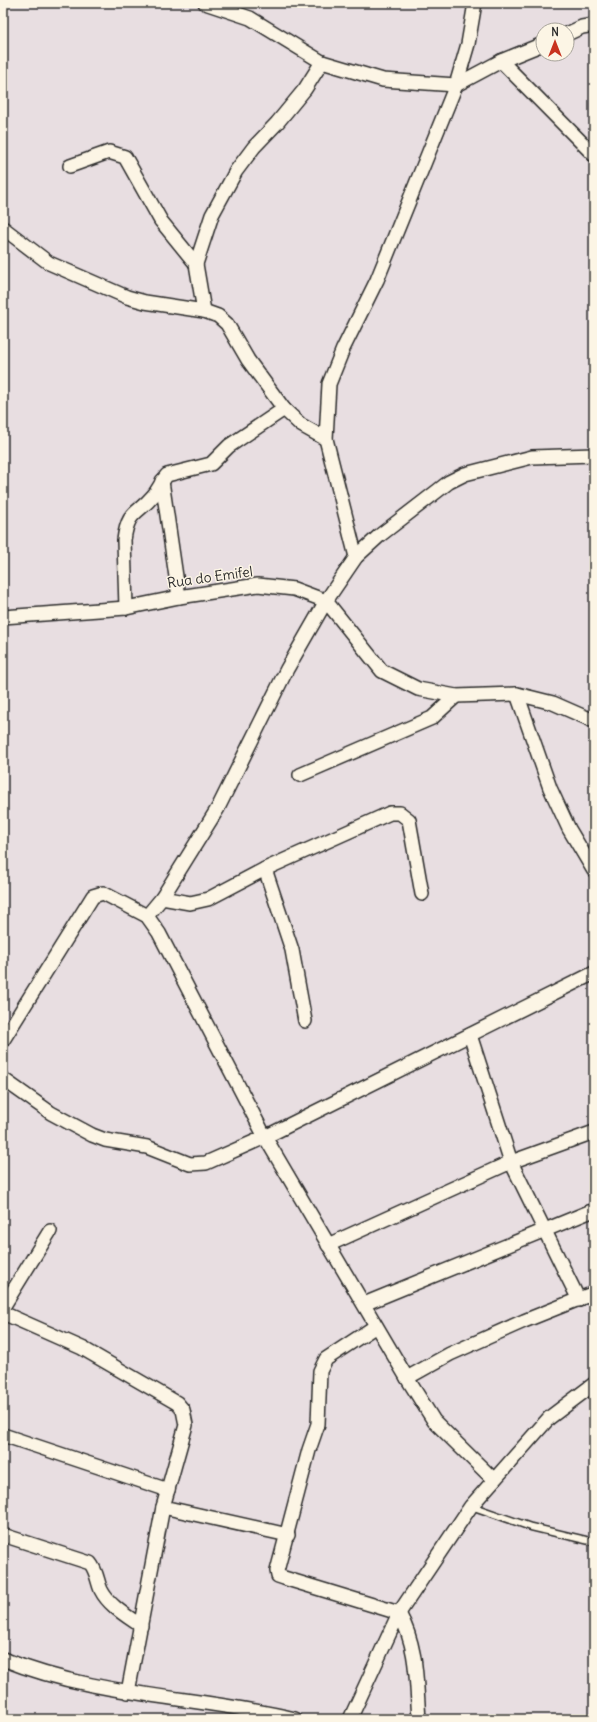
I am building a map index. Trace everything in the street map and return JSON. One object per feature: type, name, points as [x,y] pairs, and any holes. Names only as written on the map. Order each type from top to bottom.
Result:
[{"type":"street","points":[[205,3],[250,18],[322,62],[382,80],[456,85],[502,61],[535,47]]},
{"type":"street","points":[[356,557],[326,440],[329,384],[343,349],[377,280],[456,85],[468,44],[475,3]]},
{"type":"street","points":[[575,30],[582,27],[594,25]]},
{"type":"street","points":[[502,61],[594,155]]},
{"type":"street","points":[[204,311],[196,264],[212,215],[232,178],[254,147],[305,89],[322,62]]},
{"type":"street","points":[[70,166],[109,152],[125,157],[162,221],[196,264]]},
{"type":"street","points":[[3,228],[48,263],[127,297],[145,302],[204,311],[218,316],[228,324],[248,360],[284,409],[301,425],[326,440]]},
{"type":"street","points":[[126,608],[124,540],[125,529],[133,513],[152,496],[167,475],[211,464],[229,446],[284,409]]},
{"type":"street","points":[[147,916],[162,898],[218,808],[287,669],[326,601],[356,557],[379,536],[449,482],[465,474],[532,457],[594,455]]},
{"type":"street","points":[[162,481],[179,597]]},
{"type":"street","name":"Rua do Emifel","points":[[3,617],[126,608],[179,597],[258,585],[294,590],[326,601]]},
{"type":"street","points":[[326,601],[382,671],[418,689],[456,696],[517,694],[553,704],[594,721]]},
{"type":"street","points":[[517,694],[550,788],[569,829],[594,871]]},
{"type":"street","points":[[300,775],[432,718],[456,696]]},
{"type":"street","points":[[162,898],[190,903],[208,899],[265,869],[380,815],[390,812],[400,813],[409,820],[422,894]]},
{"type":"street","points":[[265,869],[292,950],[305,1021]]},
{"type":"street","points":[[3,1040],[93,896],[103,893],[147,916],[159,933],[264,1137],[407,1378],[434,1421],[493,1479]]},
{"type":"street","points":[[3,1080],[51,1113],[92,1135],[105,1140],[147,1147],[190,1164],[206,1163],[264,1137],[594,973]]},
{"type":"street","points":[[470,1035],[511,1162],[579,1300]]},
{"type":"street","points":[[328,1245],[511,1162],[594,1132]]},
{"type":"street","points":[[364,1304],[594,1210]]},
{"type":"street","points":[[3,1307],[50,1231]]},
{"type":"street","points":[[407,1378],[450,1354],[524,1321],[594,1293]]},
{"type":"street","points":[[3,1313],[82,1348],[183,1410],[186,1425],[163,1506],[128,1692]]},
{"type":"street","points":[[376,1326],[326,1359],[320,1372],[318,1424],[309,1450],[288,1535],[277,1571],[278,1576],[399,1614],[408,1631],[414,1649],[419,1719]]},
{"type":"street","points":[[350,1719],[399,1614],[471,1506],[493,1479],[549,1418],[594,1384]]},
{"type":"street","points":[[3,1435],[168,1490]]},
{"type":"street","points":[[163,1506],[288,1535]]},
{"type":"street","points":[[3,1535],[90,1563],[94,1568],[101,1589],[108,1601],[141,1626]]},
{"type":"street","points":[[4,1661],[72,1682],[128,1692],[209,1702],[295,1719]]},
{"type":"lane","points":[[471,1506],[531,1527],[594,1542]]}]
